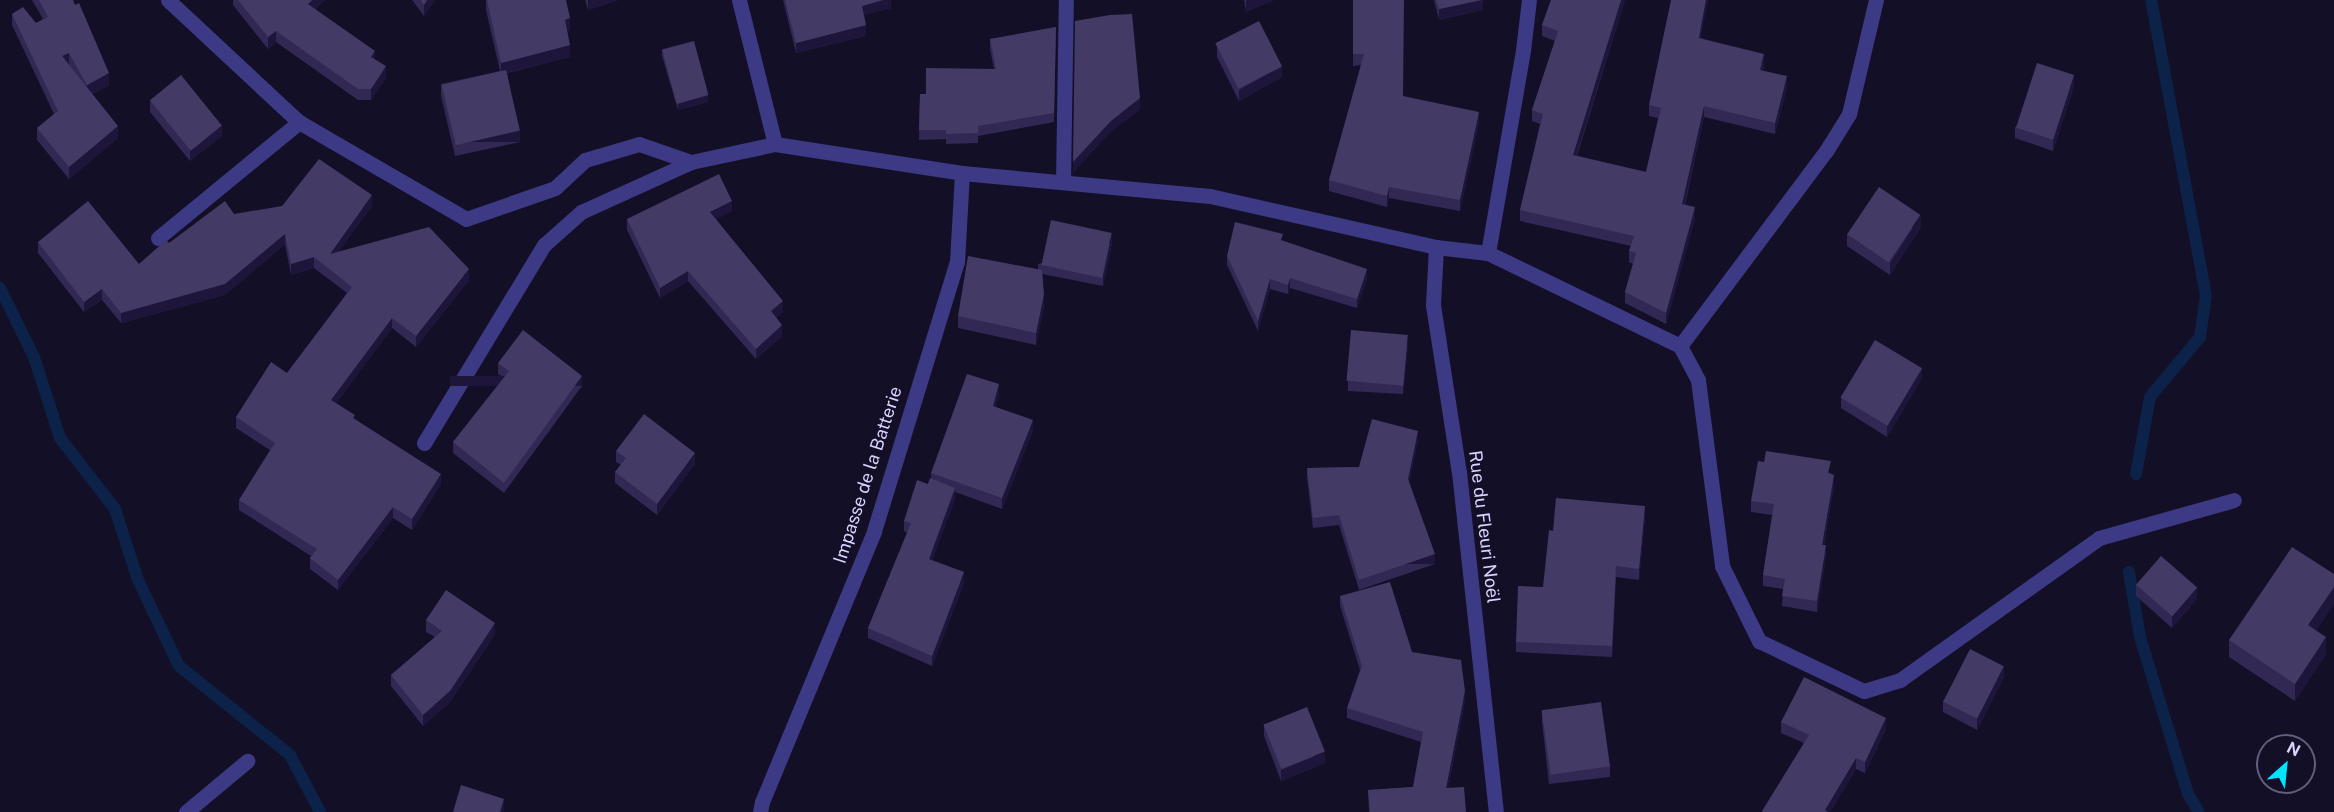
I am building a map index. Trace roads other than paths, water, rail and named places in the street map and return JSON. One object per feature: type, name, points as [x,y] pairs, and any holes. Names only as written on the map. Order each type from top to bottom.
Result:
[{"type":"street","points":[[168,0],[299,122],[466,219],[555,188],[585,160],[639,144],[691,162]]},
{"type":"street","points":[[739,0],[775,144]]},
{"type":"street","points":[[1063,182],[1066,0]]},
{"type":"street","points":[[1488,253],[1523,50],[1529,0]]},
{"type":"street","points":[[1680,346],[1826,151],[1849,114],[1876,0]]},
{"type":"street","points":[[158,238],[299,122]]},
{"type":"street","points":[[424,443],[544,245],[581,212],[691,162],[775,144],[962,173],[1210,196],[1436,247],[1488,253],[1680,346],[1698,380],[1722,566],[1759,641],[1864,691],[1900,680],[2099,538],[2234,500]]},
{"type":"street","name":"Impasse de la Batterie","points":[[760,812],[762,802],[874,531],[957,262],[962,173]]},
{"type":"street","name":"Rue du Fleuri Noël","points":[[1436,247],[1433,304],[1459,472],[1496,812]]},
{"type":"street","points":[[186,812],[247,761]]},
{"type":"waterway","points":[[2136,474],[2150,397],[2200,337],[2206,296],[2151,0]]},
{"type":"waterway","points":[[0,288],[34,357],[60,438],[115,509],[138,580],[179,666],[290,755],[320,812]]},
{"type":"waterway","points":[[2129,572],[2140,637],[2188,794],[2199,812]]}]
